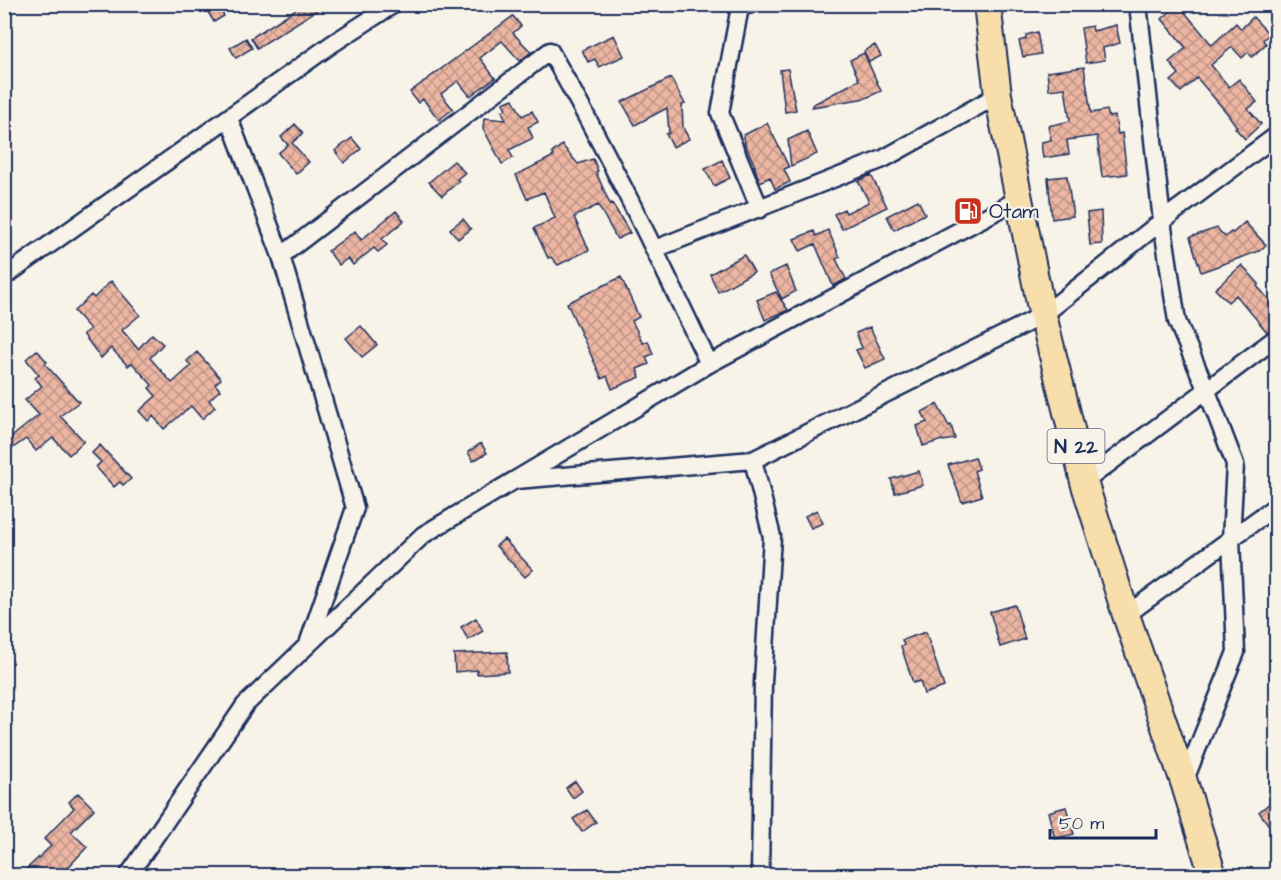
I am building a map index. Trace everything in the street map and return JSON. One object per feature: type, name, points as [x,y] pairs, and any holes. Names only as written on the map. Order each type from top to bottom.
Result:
[{"type":"main road","name":"N 22","points":[[987,4],[998,95],[1019,199],[1043,315],[1084,482],[1213,876]]},
{"type":"street","points":[[4,277],[332,44],[394,4]]},
{"type":"street","points":[[1138,4],[1162,221],[1177,321],[1235,464],[1231,539],[1236,652],[1184,782]]},
{"type":"street","points":[[742,5],[720,113],[760,209]]},
{"type":"street","points":[[281,256],[550,51],[582,107],[655,249],[709,364]]},
{"type":"street","points":[[655,249],[883,159],[998,95]]},
{"type":"street","points":[[229,118],[281,256],[355,508],[308,645]]},
{"type":"street","points":[[513,480],[753,460],[1043,315],[1162,221],[1276,136]]},
{"type":"street","points":[[128,876],[245,705],[423,535],[709,364],[1019,199]]},
{"type":"street","points":[[1084,482],[1276,338]]},
{"type":"street","points":[[753,460],[772,537],[763,681],[760,876]]},
{"type":"street","points":[[1126,615],[1276,506]]},
{"type":"building","points":[[203,4],[217,4],[224,16],[214,22]]},
{"type":"building","points":[[304,4],[327,4],[257,48],[251,38]]},
{"type":"building","points":[[1178,4],[1212,45],[1236,23],[1241,29],[1253,17],[1269,34],[1263,40],[1266,44],[1252,57],[1248,52],[1242,58],[1232,47],[1211,65],[1229,87],[1239,79],[1257,102],[1248,109],[1261,124],[1245,139],[1235,128],[1237,127],[1227,113],[1197,78],[1181,92],[1171,81],[1179,74],[1169,62],[1186,48],[1162,19]]},
{"type":"building","points":[[513,16],[521,26],[513,33],[531,52],[520,61],[502,41],[480,58],[495,78],[470,96],[458,81],[441,94],[453,109],[439,120],[423,99],[418,103],[410,92]]},
{"type":"building","points":[[1116,25],[1120,43],[1103,48],[1105,60],[1086,63],[1081,28],[1092,26],[1093,31]]},
{"type":"building","points":[[1037,32],[1041,54],[1023,57],[1019,41],[1026,39],[1026,35]]},
{"type":"building","points":[[614,35],[624,56],[599,67],[595,59],[588,62],[582,50]]},
{"type":"building","points":[[246,38],[252,48],[236,58],[230,48]]},
{"type":"building","points":[[875,45],[881,56],[869,62],[864,51]]},
{"type":"building","points":[[864,53],[881,91],[866,98],[812,107],[859,80],[850,60]]},
{"type":"building","points":[[1084,67],[1091,113],[1107,110],[1109,117],[1115,116],[1118,134],[1122,133],[1127,174],[1102,177],[1097,136],[1067,140],[1069,154],[1043,158],[1041,142],[1051,140],[1048,126],[1070,121],[1065,88],[1049,90],[1047,72]]},
{"type":"building","points":[[788,69],[796,110],[785,112],[780,70]]},
{"type":"building","points":[[671,78],[685,104],[682,105],[683,127],[689,139],[673,147],[666,134],[669,133],[667,108],[635,125],[622,102]]},
{"type":"building","points":[[513,99],[522,116],[532,111],[538,122],[528,127],[533,138],[509,150],[513,158],[502,164],[483,128],[484,118],[506,120],[502,111],[506,109],[503,103]]},
{"type":"building","points":[[767,123],[789,167],[784,169],[790,182],[775,189],[770,177],[760,182],[745,144],[744,135]]},
{"type":"building","points":[[295,124],[303,133],[292,143],[309,162],[296,174],[278,153],[288,145],[281,137]]},
{"type":"building","points":[[807,131],[817,154],[791,166],[788,140]]},
{"type":"building","points":[[352,138],[361,149],[344,163],[335,151]]},
{"type":"building","points":[[562,145],[578,164],[593,159],[610,204],[612,203],[630,233],[617,239],[598,205],[574,217],[589,250],[558,265],[551,257],[548,258],[534,228],[555,218],[544,192],[527,199],[516,175],[554,156],[552,153]]},
{"type":"building","points":[[722,160],[730,178],[714,186],[705,169]]},
{"type":"building","points":[[454,161],[465,173],[442,196],[429,182]]},
{"type":"building","points":[[871,175],[887,207],[842,229],[834,214],[844,209],[846,213],[869,202],[858,181]]},
{"type":"building","points":[[1067,176],[1073,216],[1052,219],[1048,178]]},
{"type":"building","points":[[918,200],[925,214],[894,230],[887,216]]},
{"type":"building","points":[[396,211],[404,221],[382,239],[387,245],[378,252],[374,248],[353,265],[348,258],[339,265],[328,251],[355,231],[361,240]]},
{"type":"building","points":[[1101,211],[1102,244],[1090,245],[1087,213]]},
{"type":"building","points":[[463,219],[471,229],[458,239],[450,229]]},
{"type":"building","points":[[1245,222],[1266,245],[1259,251],[1201,272],[1190,237],[1217,228],[1225,237]]},
{"type":"building","points":[[828,230],[840,257],[836,259],[846,279],[833,286],[815,244],[800,251],[794,239],[814,231],[816,236]]},
{"type":"building","points":[[744,255],[754,272],[718,292],[710,274]]},
{"type":"building","points":[[1242,265],[1276,308],[1271,312],[1276,319],[1276,324],[1267,332],[1236,295],[1228,302],[1215,289]]},
{"type":"building","points":[[786,266],[796,291],[782,299],[769,274]]},
{"type":"building","points":[[621,277],[639,317],[632,321],[643,343],[648,341],[653,354],[646,357],[649,364],[637,369],[640,377],[612,389],[607,376],[602,379],[567,303]]},
{"type":"building","points":[[111,281],[140,315],[122,330],[138,349],[152,334],[163,344],[150,358],[172,383],[191,366],[187,361],[197,352],[221,379],[215,384],[220,390],[209,400],[215,407],[202,419],[191,406],[164,429],[153,416],[148,421],[139,411],[156,396],[149,388],[152,385],[132,363],[128,366],[111,348],[101,358],[83,334],[90,329],[74,311],[91,295],[94,298]]},
{"type":"building","points":[[776,292],[788,310],[765,320],[757,300]]},
{"type":"building","points":[[361,326],[377,345],[362,357],[346,338]]},
{"type":"building","points":[[870,327],[885,359],[865,368],[856,350],[862,348],[856,333]]},
{"type":"building","points":[[37,350],[47,362],[45,364],[79,402],[60,416],[84,441],[69,455],[53,438],[36,451],[26,439],[10,450],[4,443],[39,415],[25,400],[42,386],[35,378],[39,375],[26,359]]},
{"type":"building","points":[[937,404],[949,426],[951,425],[955,439],[942,440],[923,446],[917,426],[927,422],[922,412]]},
{"type":"building","points":[[481,443],[487,453],[473,461],[468,452]]},
{"type":"building","points":[[100,445],[131,479],[123,485],[120,482],[114,487],[96,467],[101,462],[92,453]]},
{"type":"building","points":[[975,457],[979,469],[974,471],[982,496],[962,502],[948,465]]},
{"type":"building","points":[[919,471],[923,485],[895,493],[891,479]]},
{"type":"building","points":[[817,510],[823,523],[811,528],[805,516]]},
{"type":"building","points":[[504,539],[533,570],[525,577],[496,546]]},
{"type":"building","points":[[1015,605],[1025,639],[1000,647],[990,612]]},
{"type":"building","points":[[476,618],[483,631],[468,640],[461,627]]},
{"type":"building","points":[[926,632],[944,687],[924,694],[920,681],[913,683],[901,646],[904,645],[902,640]]},
{"type":"building","points":[[507,652],[508,672],[477,674],[477,670],[455,672],[454,654]]},
{"type":"building","points":[[575,781],[582,791],[573,798],[566,788]]},
{"type":"building","points":[[78,793],[94,809],[71,832],[87,847],[60,876],[19,876],[51,846],[44,839],[74,808],[69,802]]},
{"type":"building","points":[[1276,798],[1276,835],[1259,812]]},
{"type":"building","points":[[1066,807],[1074,834],[1055,839],[1048,812]]},
{"type":"building","points":[[587,810],[596,822],[582,832],[573,819]]},
{"type":"place","name":"Otam","points":[[968,211]]}]
